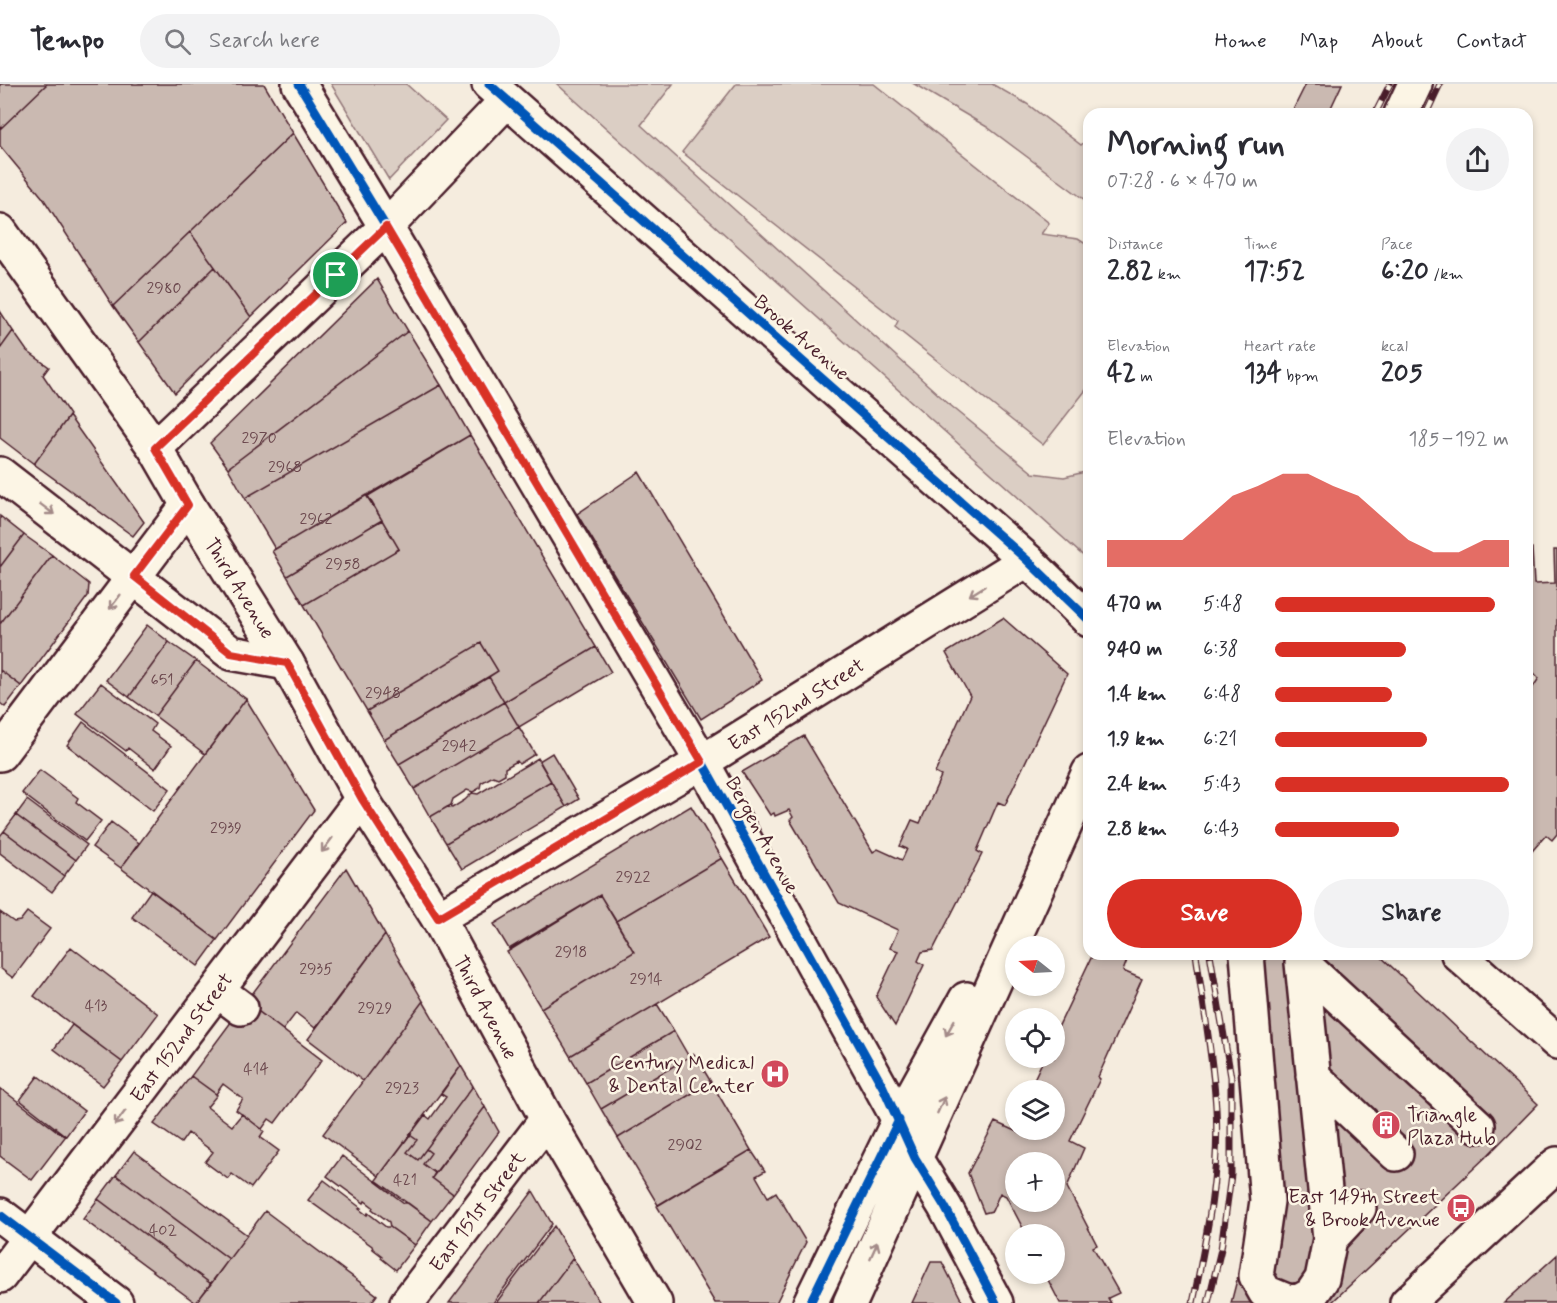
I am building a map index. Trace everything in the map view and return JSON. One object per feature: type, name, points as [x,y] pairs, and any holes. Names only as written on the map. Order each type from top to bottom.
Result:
[{"type":"street","name":"Bergen Avenue","points":[[299,84],[702,762],[899,1120],[915,1158],[945,1207],[996,1303]]},
{"type":"street","points":[[1404,108],[1415,84]]},
{"type":"street","points":[[155,448],[386,227],[498,92]]},
{"type":"street","name":"Brook Avenue","points":[[498,92],[1027,560],[1083,614]]},
{"type":"street","name":"Third Avenue","points":[[3,243],[155,448],[287,663],[362,799],[438,918],[547,1119],[655,1303]]},
{"type":"street","points":[[0,474],[231,653],[287,663]]},
{"type":"street","points":[[0,754],[188,505]]},
{"type":"street","name":"East 152nd Street","points":[[438,918],[702,762],[1027,560]]},
{"type":"street","points":[[850,1303],[1083,784]]},
{"type":"street","name":"East 152nd Street","points":[[0,1276],[29,1237],[229,999],[362,799]]},
{"type":"street","points":[[810,1303],[899,1120],[1070,811]]},
{"type":"street","points":[[1247,960],[1267,1201],[1256,1276],[1265,1292],[1288,1302],[1302,1300],[1311,1295],[1322,1279],[1330,1239],[1302,963],[1478,1126]]},
{"type":"street","points":[[1465,960],[1557,1042]]},
{"type":"street","points":[[1313,1076],[1396,1154]]},
{"type":"street","name":"East 151st Street","points":[[407,1303],[547,1119]]},
{"type":"street","points":[[1407,1303],[1557,1164]]},
{"type":"street","points":[[1330,1239],[1359,1208]]},
{"type":"street","points":[[0,1215],[116,1303]]},
{"type":"shaded area","points":[[331,84],[406,84],[446,120],[389,180]]},
{"type":"shaded area","points":[[557,84],[673,84],[641,125],[950,405],[1033,473],[1064,477],[1083,472],[1083,556]]},
{"type":"shaded area","points":[[736,84],[874,84],[1049,223],[1041,234],[1078,239],[1083,242],[1083,394],[1043,445],[895,327],[898,321],[682,152]]},
{"type":"shaded area","points":[[914,84],[992,84],[1027,104],[1081,145],[1083,143],[1083,199],[987,127]]},
{"type":"building","points":[[0,84],[47,84],[0,129]]},
{"type":"building","points":[[47,84],[264,84],[293,133],[113,306],[43,198],[0,146],[0,129]]},
{"type":"building","points":[[1306,84],[1342,84],[1331,108],[1294,108]]},
{"type":"building","points":[[293,133],[347,223],[251,317],[190,232]]},
{"type":"building","points":[[190,232],[215,267],[139,342],[113,306]]},
{"type":"building","points":[[215,267],[251,317],[175,393],[139,342]]},
{"type":"building","points":[[377,279],[408,331],[228,468],[210,443]]},
{"type":"building","points":[[0,311],[13,331],[0,349]]},
{"type":"building","points":[[13,331],[27,351],[49,367],[43,375],[70,415],[34,464],[0,438],[0,349]]},
{"type":"building","points":[[408,331],[441,385],[245,498],[228,468]]},
{"type":"building","points":[[441,385],[470,435],[275,549],[245,498]]},
{"type":"building","points":[[69,416],[144,522],[133,536],[34,464]]},
{"type":"building","points":[[470,435],[596,647],[504,702],[489,677],[498,671],[481,643],[367,711],[304,605],[399,549],[368,496]]},
{"type":"building","points":[[639,472],[762,680],[701,719],[577,514]]},
{"type":"building","points":[[366,495],[382,520],[287,576],[272,551]]},
{"type":"building","points":[[0,516],[24,535],[0,567]]},
{"type":"building","points":[[382,520],[399,549],[304,605],[287,576]]},
{"type":"building","points":[[24,535],[52,555],[0,624],[0,567]]},
{"type":"building","points":[[1554,550],[1557,550],[1557,834],[1552,840],[1546,835],[1533,850],[1533,687],[1539,678],[1533,672],[1533,566],[1534,584],[1555,583]]},
{"type":"building","points":[[52,555],[89,584],[88,596],[21,686],[0,670],[0,624]]},
{"type":"building","points":[[1003,618],[1067,674],[1005,805],[998,802],[977,851],[982,854],[933,950],[922,952],[918,961],[924,965],[895,1026],[876,997],[898,951],[890,948],[898,930],[839,903],[790,820],[793,817],[789,810],[775,816],[774,813],[770,815],[742,772],[804,736],[873,852],[878,849],[902,860],[907,849],[900,846],[912,820],[920,823],[941,776],[935,773],[970,696],[946,653]]},
{"type":"building","points":[[147,625],[169,642],[129,697],[106,680]]},
{"type":"building","points":[[169,642],[196,661],[155,716],[129,697]]},
{"type":"building","points":[[481,643],[498,671],[384,740],[367,711]]},
{"type":"building","points":[[596,647],[611,672],[519,727],[504,702]]},
{"type":"building","points":[[196,661],[246,699],[205,754],[155,716]]},
{"type":"building","points":[[0,670],[21,686],[5,707],[0,703]]},
{"type":"building","points":[[489,677],[504,702],[399,764],[384,740]]},
{"type":"building","points":[[101,683],[155,724],[151,731],[171,746],[155,769],[128,748],[126,751],[77,714]]},
{"type":"building","points":[[246,699],[314,810],[217,940],[121,868]]},
{"type":"building","points":[[504,702],[519,727],[414,789],[399,764]]},
{"type":"building","points":[[83,722],[170,789],[153,811],[67,745]]},
{"type":"building","points":[[519,727],[535,754],[519,764],[517,761],[505,768],[505,774],[498,778],[493,776],[481,783],[480,788],[473,792],[467,790],[453,799],[451,805],[430,817],[414,789]]},
{"type":"building","points":[[552,753],[579,799],[566,807],[539,761]]},
{"type":"building","points":[[538,758],[551,781],[446,843],[430,817],[447,807],[452,808],[472,793],[478,794]]},
{"type":"building","points":[[40,770],[78,798],[76,802],[101,821],[85,841],[22,793]]},
{"type":"building","points":[[551,781],[566,807],[462,869],[446,843]]},
{"type":"building","points":[[27,800],[87,845],[76,860],[16,815]]},
{"type":"building","points":[[691,806],[722,858],[616,921],[600,895],[509,949],[494,924]]},
{"type":"building","points":[[16,815],[76,860],[64,876],[4,831]]},
{"type":"building","points":[[111,822],[139,843],[121,868],[92,847]]},
{"type":"building","points":[[4,831],[64,876],[52,892],[0,853],[0,836]]},
{"type":"building","points":[[722,858],[769,937],[570,1056],[541,1008],[634,952],[616,921]]},
{"type":"building","points":[[346,868],[385,935],[315,1028],[296,1013],[283,1030],[246,1002]]},
{"type":"building","points":[[151,890],[217,940],[198,966],[132,917]]},
{"type":"building","points":[[600,895],[634,952],[541,1008],[507,952]]},
{"type":"building","points":[[0,912],[14,922],[20,921],[27,912],[50,929],[13,978],[0,968]]},
{"type":"building","points":[[385,935],[423,1001],[363,1081],[308,1039]]},
{"type":"building","points":[[71,947],[158,1014],[122,1062],[34,996]]},
{"type":"building","points":[[1090,960],[1127,960],[1123,971],[1142,979],[1098,1077],[1100,1079],[1070,1141],[1084,1148],[1067,1187],[1097,1245],[1093,1247],[1119,1293],[1108,1298],[1111,1303],[1060,1303],[1050,1284],[1065,1284],[1065,1224],[1021,1224],[1014,1212],[1065,1212],[1065,1152],[1005,1152],[1005,1196],[1000,1193],[992,1211],[984,1213],[968,1173],[995,1122],[1005,1126],[1005,1140],[1065,1140],[1065,1080],[1034,1080],[1039,1068],[1065,1068],[1065,1013]]},
{"type":"building","name":"Triangle Plaza Hub","points":[[1244,960],[1384,960],[1538,1104],[1489,1154],[1331,1303],[1231,1303],[1256,1206]]},
{"type":"building","points":[[423,1001],[461,1066],[379,1176],[323,1134]]},
{"type":"building","points":[[246,1002],[322,1060],[275,1123],[269,1119],[262,1129],[236,1110],[243,1099],[223,1084],[216,1094],[191,1076]]},
{"type":"building","points":[[657,1004],[674,1031],[586,1083],[570,1056]]},
{"type":"building","points":[[72,1025],[122,1062],[103,1086],[54,1049]]},
{"type":"building","points":[[674,1031],[689,1057],[601,1109],[586,1083]]},
{"type":"building","points":[[694,1054],[711,1082],[618,1138],[601,1109]]},
{"type":"building","points":[[461,1066],[473,1086],[418,1160],[407,1152],[417,1140],[410,1135],[425,1115],[430,1119],[446,1097],[441,1094]]},
{"type":"building","points":[[38,1076],[84,1111],[66,1136],[20,1100]]},
{"type":"building","points":[[191,1076],[217,1095],[207,1107],[232,1126],[242,1114],[264,1131],[260,1137],[279,1151],[251,1188],[232,1174],[228,1179],[205,1162],[213,1152],[188,1133],[181,1143],[154,1124]]},
{"type":"building","points":[[711,1082],[751,1150],[658,1205],[618,1138]]},
{"type":"building","points":[[473,1086],[485,1107],[435,1173],[423,1164],[431,1153],[426,1149]]},
{"type":"building","points":[[0,1088],[65,1137],[32,1180],[0,1156]]},
{"type":"building","points":[[485,1107],[499,1132],[453,1194],[432,1178]]},
{"type":"building","points":[[410,1135],[417,1140],[407,1152],[418,1160],[426,1149],[431,1153],[423,1164],[435,1173],[432,1178],[453,1194],[432,1221],[376,1180]]},
{"type":"building","points":[[751,1150],[765,1171],[756,1176],[768,1197],[776,1192],[806,1242],[776,1303],[715,1303],[657,1206]]},
{"type":"building","points":[[134,1151],[247,1235],[229,1259],[116,1175]]},
{"type":"building","points":[[342,1156],[404,1203],[408,1203],[432,1221],[415,1245],[390,1227],[389,1222],[372,1209],[373,1207],[327,1176]]},
{"type":"building","points":[[116,1175],[229,1259],[211,1284],[98,1199]]},
{"type":"building","points":[[324,1180],[367,1215],[368,1213],[415,1245],[396,1270],[381,1258],[382,1256],[372,1246],[308,1200]]},
{"type":"building","points":[[533,1191],[552,1224],[493,1303],[449,1303]]},
{"type":"building","points":[[98,1199],[211,1284],[196,1303],[83,1219]]},
{"type":"building","points":[[265,1211],[377,1295],[371,1303],[196,1303]]},
{"type":"building","points":[[554,1226],[573,1258],[539,1303],[496,1303]]},
{"type":"building","points":[[1557,1255],[1557,1303],[1504,1303]]},
{"type":"building","points":[[573,1258],[600,1303],[539,1303]]},
{"type":"building","points":[[931,1262],[942,1262],[963,1303],[912,1303]]},
{"type":"railway","points":[[1378,108],[1390,84]]},
{"type":"railway","points":[[1429,108],[1440,84]]},
{"type":"railway","points":[[1193,1303],[1211,1206],[1217,1133],[1213,1070],[1197,960]]},
{"type":"railway","points":[[1208,1303],[1221,1249],[1231,1175],[1231,1077],[1211,960]]},
{"type":"cycle path","points":[[299,84],[702,762],[883,1087],[915,1158],[945,1207],[996,1303]]},
{"type":"cycle path","points":[[489,84],[1027,560],[1083,614]]},
{"type":"cycle path","points":[[810,1303],[899,1120]]},
{"type":"cycle path","points":[[0,1215],[116,1303]]},
{"type":"place","name":"Century Medical & Dental Center","points":[[775,1074]]},
{"type":"place","name":"Triangle Plaza Hub","points":[[1386,1125]]},
{"type":"place","name":"East 149th Street & Brook Avenue","points":[[1461,1208]]},
{"type":"route","points":[[386,227],[702,762],[438,918],[362,799],[287,663],[231,653],[134,576],[188,505],[155,448],[336,275],[386,227]]}]
